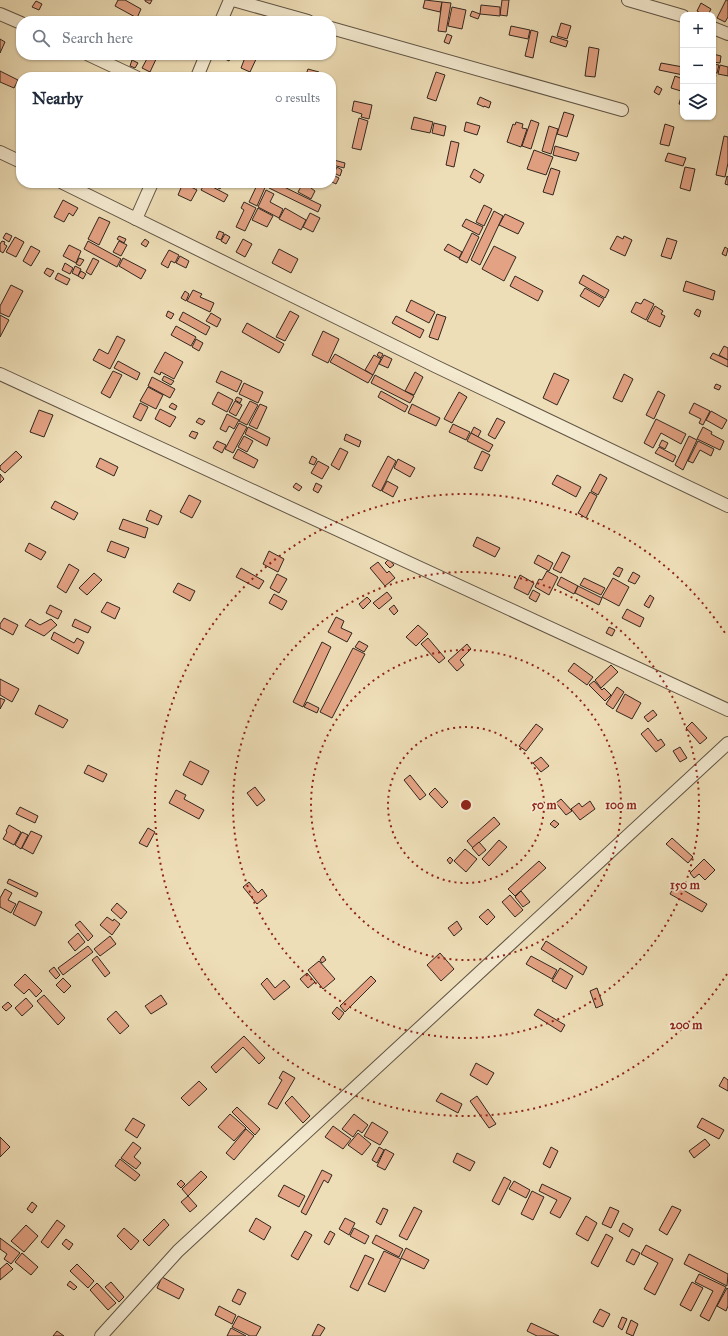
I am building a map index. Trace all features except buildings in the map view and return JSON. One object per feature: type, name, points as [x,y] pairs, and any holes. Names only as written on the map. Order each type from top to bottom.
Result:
[{"type":"street","points":[[223,16],[230,0]]},
{"type":"street","points":[[233,0],[290,16]]},
{"type":"street","points":[[628,0],[680,15]]},
{"type":"street","points":[[0,14],[16,21]]},
{"type":"street","points":[[336,29],[622,110]]},
{"type":"street","points":[[716,29],[728,34]]},
{"type":"street","points":[[100,60],[125,72]]},
{"type":"street","points":[[199,72],[204,60]]},
{"type":"street","points":[[0,152],[16,160]]},
{"type":"street","points":[[73,188],[435,366],[728,506]]},
{"type":"street","points":[[136,219],[150,188]]},
{"type":"street","points":[[0,374],[728,710]]},
{"type":"street","points":[[101,1336],[178,1251],[728,743]]}]
